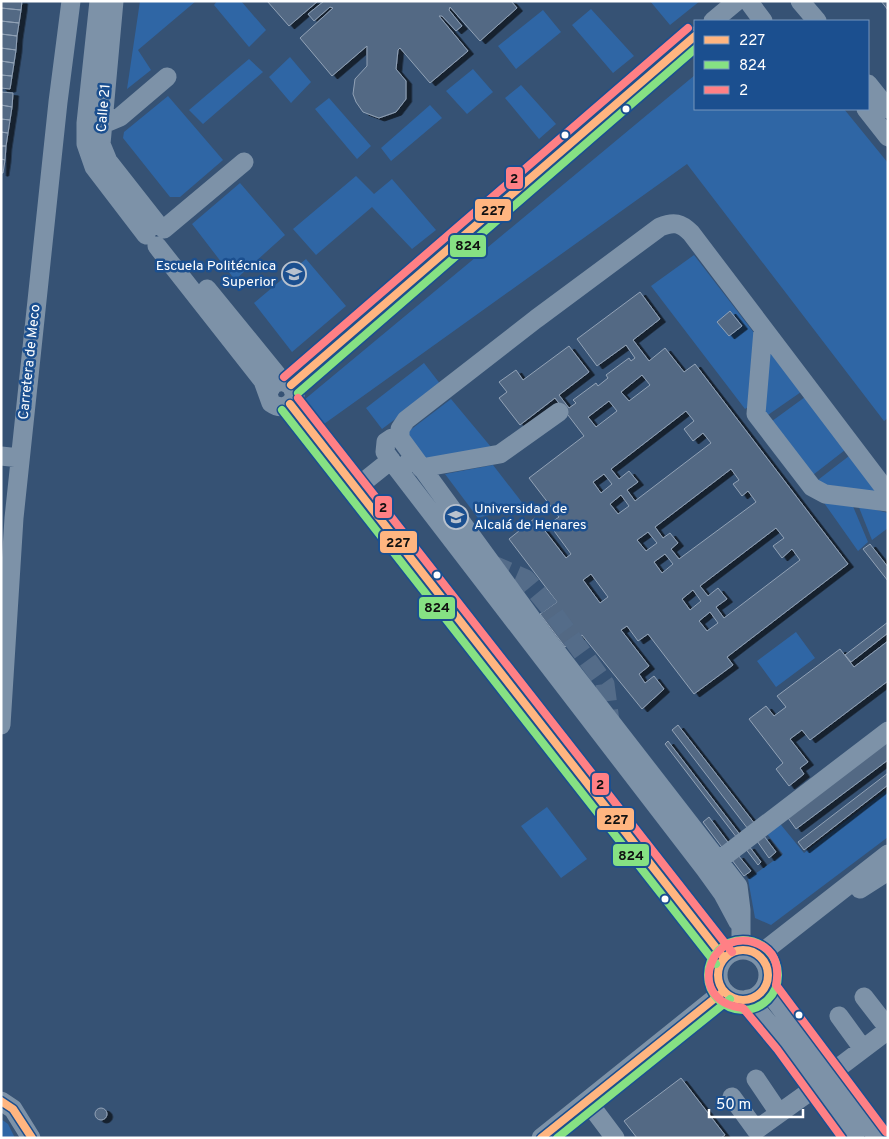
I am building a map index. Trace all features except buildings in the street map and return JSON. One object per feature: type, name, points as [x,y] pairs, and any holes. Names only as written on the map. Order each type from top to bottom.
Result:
[{"type":"street","name":"Carretera de Meco","points":[[1,725],[14,518],[10,457],[71,1]]},
{"type":"street","name":"Calle 21","points":[[99,1],[86,123],[86,144],[91,160],[110,190],[158,235],[287,383]]},
{"type":"street","name":"Calle 21","points":[[91,160],[112,1]]},
{"type":"street","name":"Calle 21","points":[[112,1],[101,124],[101,144],[108,161],[158,235],[263,381],[268,393]]},
{"type":"street","points":[[715,20],[745,2],[756,4],[768,1]]},
{"type":"street","points":[[800,1],[816,20]]},
{"type":"street","points":[[745,2],[762,20]]},
{"type":"street","points":[[287,383],[295,395],[290,404],[280,408],[271,403],[268,393],[272,384],[287,383],[694,37]]},
{"type":"street","points":[[101,124],[120,117],[167,77]]},
{"type":"street","points":[[869,85],[888,108]]},
{"type":"street","points":[[867,110],[888,137]]},
{"type":"street","points":[[158,235],[244,162]]},
{"type":"street","points":[[740,928],[738,886],[545,637],[411,453],[400,429],[406,420],[551,307],[660,226],[671,222],[682,224],[691,234],[888,493]]},
{"type":"street","points":[[763,330],[756,414],[812,486],[825,494],[888,502]]},
{"type":"street","points":[[290,404],[724,958]]},
{"type":"street","points":[[559,412],[500,454],[411,453],[392,438],[386,442],[385,452],[723,894],[755,957],[768,972],[765,987],[761,992],[748,999],[735,998],[724,991],[718,978],[718,971],[724,958],[729,954],[755,957],[888,871]]},
{"type":"street","points":[[356,488],[394,464],[404,466],[410,461],[411,453]]},
{"type":"street","points":[[1,570],[14,518]]},
{"type":"street","points":[[718,861],[888,731]]},
{"type":"street","points":[[755,957],[888,854]]},
{"type":"street","points":[[765,987],[878,1138]]},
{"type":"street","points":[[541,1138],[724,991]]},
{"type":"street","points":[[830,1074],[888,1029],[864,998]]},
{"type":"street","points":[[748,999],[855,1138]]},
{"type":"street","points":[[839,1016],[863,1049]]},
{"type":"street","points":[[756,1079],[779,1113]]},
{"type":"street","points":[[1,1085],[7,1105],[31,1137]]},
{"type":"street","points":[[732,1097],[756,1130],[816,1086]]},
{"type":"street","points":[[588,1102],[615,1138]]},
{"type":"shaded area","points":[[140,1],[196,1],[138,50],[151,70],[127,89]]},
{"type":"shaded area","points":[[217,1],[241,1],[266,30],[249,47],[214,5]]},
{"type":"shaded area","points":[[650,1],[700,1],[670,25]]},
{"type":"shaded area","points":[[591,9],[634,56],[613,73],[572,25]]},
{"type":"shaded area","points":[[543,10],[561,32],[516,69],[498,46]]},
{"type":"shaded area","points":[[290,57],[311,82],[291,103],[269,77]]},
{"type":"shaded area","points":[[249,59],[263,72],[203,124],[189,110]]},
{"type":"shaded area","points":[[473,69],[493,92],[467,114],[446,91]]},
{"type":"shaded area","points":[[694,76],[694,110],[845,110],[888,163],[888,418],[884,421],[687,164],[324,424],[304,400]]},
{"type":"shaded area","points":[[521,85],[556,124],[539,139],[505,98]]},
{"type":"shaded area","points":[[168,96],[223,160],[180,197],[170,197],[123,138],[124,132]]},
{"type":"shaded area","points":[[329,98],[371,146],[357,159],[315,109]]},
{"type":"shaded area","points":[[430,105],[442,118],[391,161],[381,148]]},
{"type":"shaded area","points":[[356,176],[374,194],[392,179],[436,230],[412,249],[372,207],[316,255],[293,229]]},
{"type":"shaded area","points":[[240,183],[285,235],[235,280],[192,224]]},
{"type":"shaded area","points":[[694,255],[758,338],[751,405],[745,409],[651,286]]},
{"type":"shaded area","points":[[306,259],[346,306],[292,352],[254,303]]},
{"type":"shaded area","points":[[770,352],[801,392],[765,417],[762,401]]},
{"type":"shaded area","points":[[424,363],[441,385],[382,429],[366,408]]},
{"type":"shaded area","points":[[805,397],[845,450],[809,478],[768,424]]},
{"type":"shaded area","points":[[451,399],[491,447],[425,459],[405,434]]},
{"type":"shaded area","points":[[849,456],[878,493],[814,483]]},
{"type":"shaded area","points":[[493,465],[524,505],[478,518],[445,474]]},
{"type":"shaded area","points":[[822,500],[852,504],[868,542],[858,551]]},
{"type":"shaded area","points":[[858,505],[888,513],[888,528],[872,540]]},
{"type":"shaded area","points":[[796,632],[815,658],[776,687],[757,661]]},
{"type":"shaded area","points":[[888,789],[888,837],[771,925],[755,918],[748,879],[783,854],[764,830],[777,820],[804,853]]},
{"type":"shaded area","points":[[547,807],[587,859],[561,878],[521,826]]},
{"type":"shaded area","points":[[1,1119],[8,1124],[15,1138],[1,1138]]},
{"type":"tunnel","points":[[491,564],[526,579],[549,607],[605,684],[610,721]]},
{"type":"transit line","name":"2","points":[[284,377],[688,28]]},
{"type":"transit line","name":"227","points":[[291,385],[694,37]]},
{"type":"transit line","name":"824","points":[[298,393],[694,50]]},
{"type":"transit line","name":"2","points":[[298,398],[732,952]]},
{"type":"transit line","name":"227","points":[[290,404],[724,958]]},
{"type":"transit line","name":"824","points":[[282,410],[716,964]]},
{"type":"transit line","name":"824","points":[[743,940],[756,943],[768,950],[775,962],[778,975],[775,988],[768,1000],[756,1007],[743,1010],[730,1007],[718,1000],[711,988],[708,975],[711,962],[718,950],[730,943],[743,940]]},
{"type":"transit line","name":"2","points":[[842,1138],[777,1049],[743,1008],[724,1002],[713,991],[709,978],[711,964],[719,951],[731,943],[746,941],[764,947],[772,954],[777,969],[776,985],[886,1132]]},
{"type":"transit line","name":"227","points":[[743,950],[761,957],[768,975],[761,993],[743,1000],[725,993],[718,975],[725,957],[743,950]]},
{"type":"transit line","name":"227","points":[[541,1138],[724,991]]},
{"type":"transit line","name":"824","points":[[557,1138],[730,999]]},
{"type":"transit line","name":"227","points":[[1,1101],[13,1109],[32,1138]]},
{"type":"place","name":"Escuela Politécnica Superior","points":[[294,274]]},
{"type":"place","name":"Universidad de Alcalá de Henares","points":[[456,517]]}]
